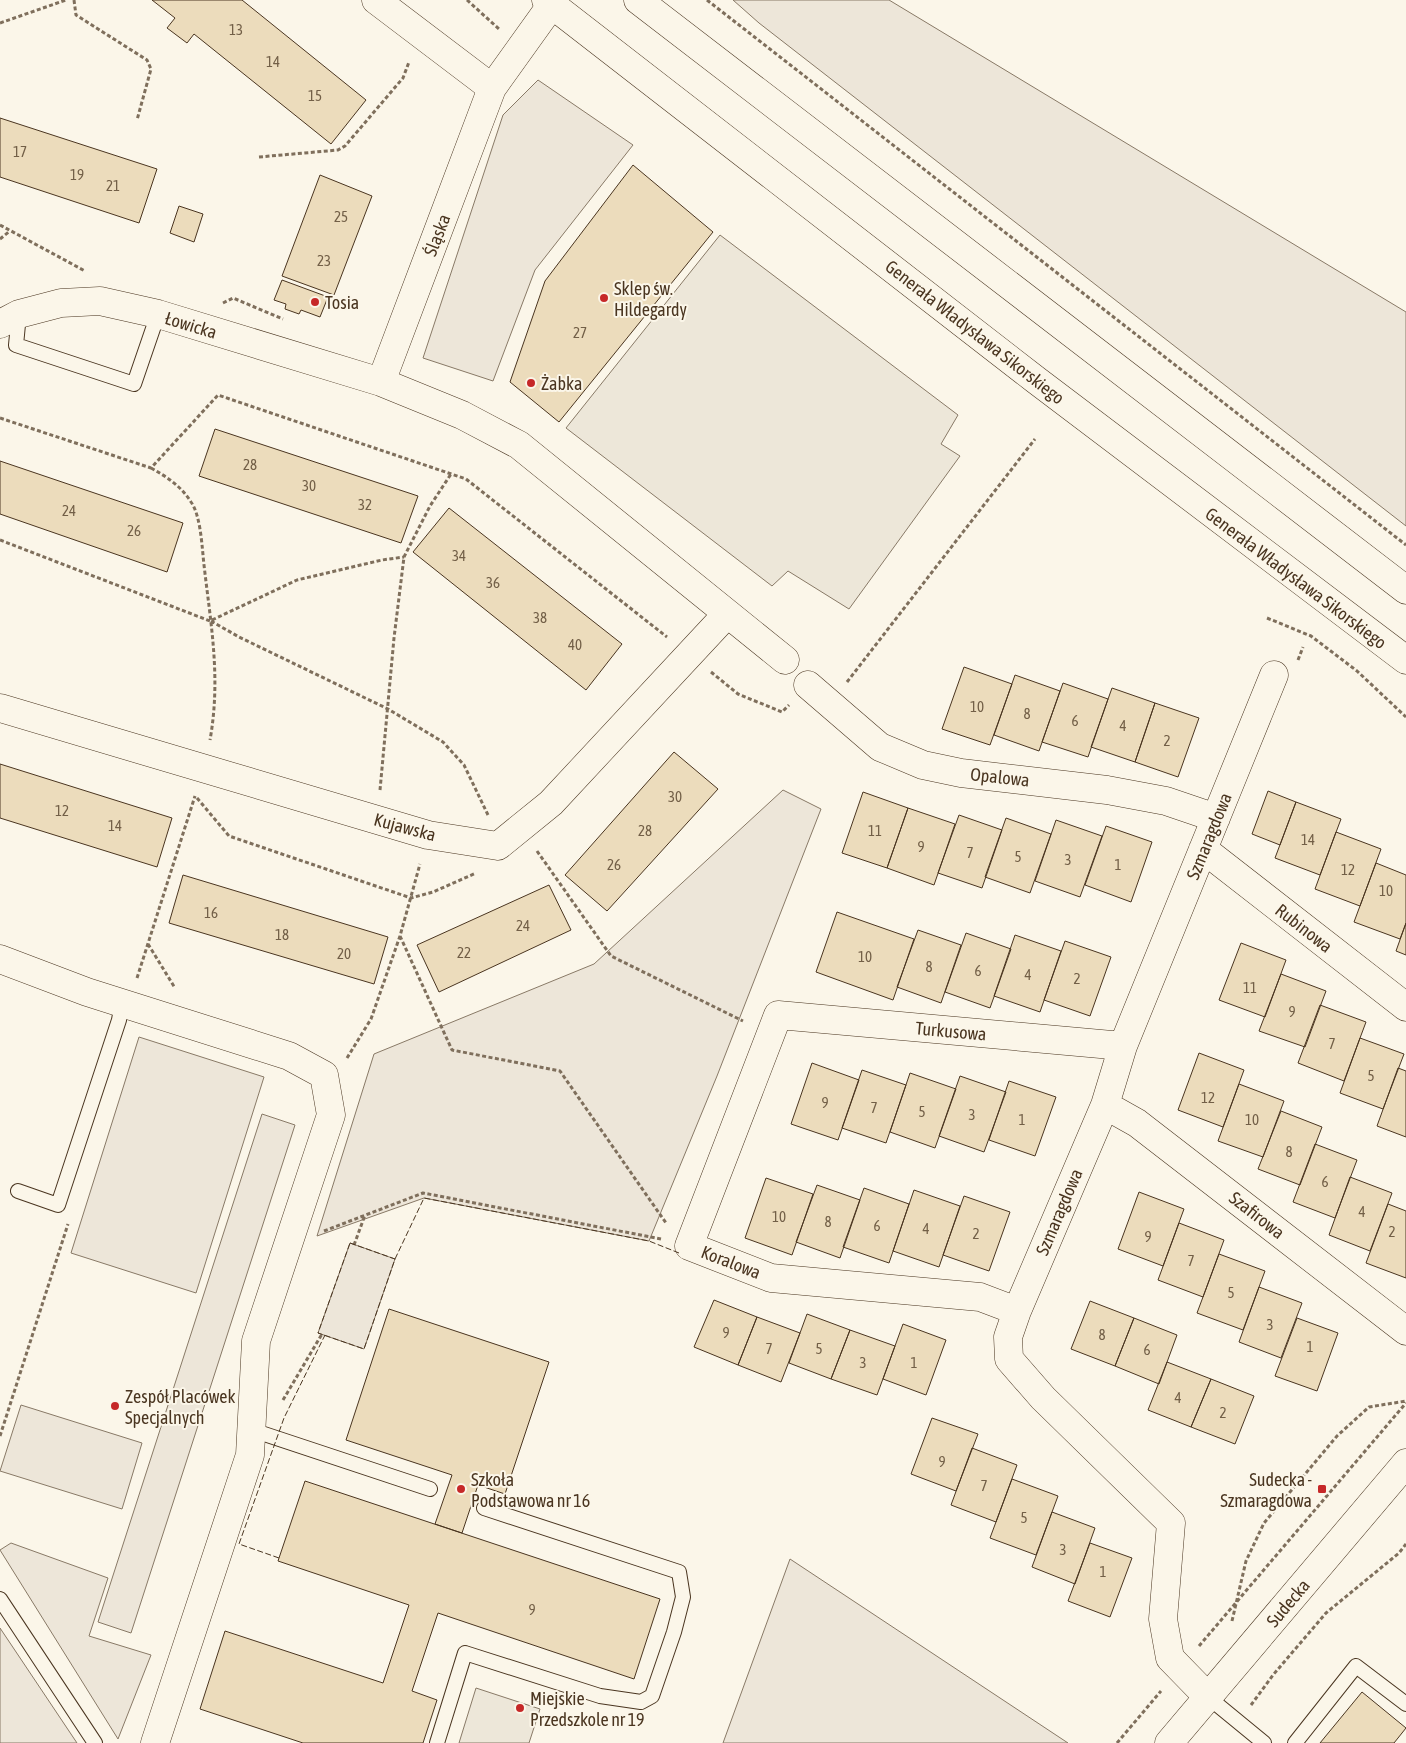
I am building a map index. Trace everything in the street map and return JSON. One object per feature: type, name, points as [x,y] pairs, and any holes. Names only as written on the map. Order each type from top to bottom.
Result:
[{"type":"street","points":[[376,0],[492,88]]},
{"type":"street","points":[[638,0],[1406,590]]},
{"type":"street","name":"Śląska","points":[[381,382],[492,88],[551,2]]},
{"type":"street","name":"Generała Władysława Sikorskiego","points":[[551,2],[1036,380],[1406,660]]},
{"type":"street","name":"Łowicka","points":[[9,319],[61,303],[100,300],[158,314],[381,382],[462,414],[519,445],[727,614]]},
{"type":"street","points":[[498,846],[551,803],[727,614],[785,660]]},
{"type":"street","name":"Szmaragdowa","points":[[1208,1697],[1170,1658],[1163,1619],[1171,1523],[1043,1398],[1009,1359],[1008,1337],[1017,1311],[1105,1105],[1124,1046],[1274,675]]},
{"type":"street","name":"Opalowa","points":[[808,685],[880,747],[923,765],[961,773],[1107,790],[1166,801],[1216,818]]},
{"type":"street","name":"Kujawska","points":[[0,708],[197,779],[378,820],[428,835],[498,846]]},
{"type":"street","name":"Rubinowa","points":[[1203,849],[1406,1007]]},
{"type":"street","points":[[0,959],[126,1004],[289,1056],[324,1075],[331,1115],[292,1238],[256,1341],[258,1433],[155,1743]]},
{"type":"street","name":"Turkusowa","points":[[774,1025],[1124,1046]]},
{"type":"street","name":"Koralowa","points":[[774,1025],[682,1242],[771,1278],[980,1297],[1017,1311]]},
{"type":"street","name":"Szafirowa","points":[[1105,1105],[1137,1122],[1406,1331]]},
{"type":"street","name":"Sudecka","points":[[1169,1743],[1406,1463]]},
{"type":"lane","points":[[9,319],[16,346],[134,384],[158,314]]},
{"type":"lane","points":[[18,1191],[58,1205],[119,1020],[126,1004]]},
{"type":"lane","points":[[258,1433],[430,1489]]},
{"type":"lane","points":[[436,1743],[466,1653],[600,1696],[641,1702],[652,1696],[684,1597],[679,1572],[484,1508]]},
{"type":"lane","points":[[0,1599],[95,1743]]},
{"type":"lane","points":[[1295,1743],[1356,1666],[1406,1704]]},
{"type":"lane","points":[[1208,1697],[1264,1743]]},
{"type":"path","points":[[0,23],[66,0]]},
{"type":"path","points":[[74,0],[76,15],[147,60],[151,70],[137,120]]},
{"type":"path","points":[[466,0],[490,18],[505,35]]},
{"type":"path","points":[[707,0],[1406,545]]},
{"type":"path","points":[[260,157],[338,150],[344,146],[402,78],[420,34]]},
{"type":"path","points":[[0,239],[10,231]]},
{"type":"path","points":[[151,468],[218,395],[466,479],[690,654],[738,694],[782,712],[808,685]]},
{"type":"path","points":[[0,418],[151,468],[174,481],[192,503],[200,530],[215,648],[215,710],[197,779],[195,796],[148,943],[126,1004]]},
{"type":"path","points":[[830,704],[1035,439]]},
{"type":"path","points":[[378,820],[394,638],[404,557],[430,506],[451,474]]},
{"type":"path","points":[[0,540],[210,620],[239,637],[388,709],[443,742],[464,765],[485,806],[498,846]]},
{"type":"path","points":[[210,620],[297,580],[382,560],[404,557]]},
{"type":"path","points":[[1267,618],[1311,636],[1357,671],[1406,717]]},
{"type":"path","points":[[195,796],[197,779]]},
{"type":"path","points":[[324,1075],[340,1070],[371,1019],[400,936],[428,835]]},
{"type":"path","points":[[536,851],[611,956],[774,1025]]},
{"type":"path","points":[[400,936],[452,1050],[560,1071],[682,1242]]},
{"type":"path","points":[[148,943],[199,1028]]},
{"type":"path","points":[[292,1238],[308,1237],[423,1193],[682,1242]]},
{"type":"path","points":[[354,1244],[365,1215]]},
{"type":"path","points":[[258,1433],[270,1422],[322,1334]]},
{"type":"path","points":[[1117,1743],[1406,1402]]},
{"type":"path","points":[[1230,1630],[1246,1561],[1264,1524],[1331,1444],[1369,1407],[1406,1402]]},
{"type":"path","points":[[1239,1722],[1273,1675],[1326,1613],[1399,1553],[1406,1544]]},
{"type":"shaded area","points":[[733,0],[889,0],[1406,312],[1406,526],[759,23]]},
{"type":"shaded area","points":[[538,80],[633,145],[535,270],[493,381],[423,358],[503,115]]},
{"type":"shaded area","points":[[720,235],[958,415],[941,444],[960,456],[849,609],[788,571],[772,586],[566,428]]},
{"type":"shaded area","points":[[783,790],[821,809],[717,1076],[649,1241],[424,1198],[317,1236],[374,1054],[594,964]]},
{"type":"shaded area","points":[[139,1037],[264,1077],[196,1293],[71,1253]]},
{"type":"shaded area","points":[[262,1114],[295,1125],[131,1633],[98,1622]]},
{"type":"shaded area","points":[[350,1243],[395,1259],[364,1349],[318,1333]]},
{"type":"shaded area","points":[[21,1405],[142,1443],[122,1509],[0,1471]]},
{"type":"shaded area","points":[[11,1543],[108,1578],[89,1636],[151,1655],[118,1739],[0,1550]]},
{"type":"shaded area","points":[[790,1559],[1068,1743],[723,1743]]},
{"type":"shaded area","points":[[0,1628],[77,1743],[0,1743]]},
{"type":"shaded area","points":[[476,1688],[540,1709],[529,1743],[459,1743]]},
{"type":"building","points":[[152,0],[242,0],[366,100],[331,144],[194,34],[187,43],[167,28],[175,18]]},
{"type":"building","points":[[0,118],[157,169],[139,223],[0,177]]},
{"type":"building","points":[[633,165],[713,232],[559,422],[510,382],[545,281]]},
{"type":"building","points":[[320,175],[372,196],[334,295],[282,276]]},
{"type":"building","points":[[179,206],[203,214],[194,242],[170,233]]},
{"type":"building","points":[[282,280],[328,297],[320,317],[301,310],[299,314],[285,309],[286,304],[274,300]]},
{"type":"building","points":[[215,429],[418,496],[401,543],[199,476]]},
{"type":"building","points":[[0,461],[183,523],[167,572],[0,514]]},
{"type":"building","points":[[449,508],[622,644],[586,690],[413,552]]},
{"type":"building","points":[[964,667],[1012,684],[990,745],[942,729]]},
{"type":"building","points":[[1015,675],[1060,691],[1039,751],[994,735]]},
{"type":"building","points":[[1063,683],[1108,699],[1088,757],[1042,742]]},
{"type":"building","points":[[1112,688],[1155,703],[1135,762],[1091,747]]},
{"type":"building","points":[[1155,703],[1199,718],[1178,777],[1135,762]]},
{"type":"building","points":[[674,752],[718,789],[607,911],[565,875]]},
{"type":"building","points":[[0,764],[172,818],[157,867],[0,818]]},
{"type":"building","points":[[1268,791],[1296,802],[1280,845],[1252,834]]},
{"type":"building","points":[[863,792],[908,808],[887,868],[842,853]]},
{"type":"building","points":[[1296,802],[1341,819],[1320,875],[1275,858]]},
{"type":"building","points":[[908,808],[955,824],[934,885],[887,868]]},
{"type":"building","points":[[959,815],[1002,830],[982,888],[938,873]]},
{"type":"building","points":[[1006,818],[1051,834],[1030,893],[985,877]]},
{"type":"building","points":[[1056,820],[1102,836],[1080,897],[1035,881]]},
{"type":"building","points":[[1106,826],[1152,842],[1131,902],[1085,885]]},
{"type":"building","points":[[1336,832],[1381,849],[1360,906],[1315,889]]},
{"type":"building","points":[[1376,863],[1406,875],[1406,923],[1400,939],[1354,922]]},
{"type":"building","points":[[183,875],[388,937],[374,984],[169,923]]},
{"type":"building","points":[[549,885],[571,930],[439,992],[417,945]]},
{"type":"building","points":[[837,912],[914,939],[893,1000],[816,972]]},
{"type":"building","points":[[1406,923],[1406,955],[1396,951]]},
{"type":"building","points":[[918,930],[961,945],[941,1003],[897,987]]},
{"type":"building","points":[[966,933],[1011,949],[990,1008],[945,992]]},
{"type":"building","points":[[1015,935],[1061,951],[1040,1012],[994,996]]},
{"type":"building","points":[[1065,941],[1111,957],[1090,1016],[1044,1000]]},
{"type":"building","points":[[1241,943],[1286,960],[1265,1017],[1219,1000]]},
{"type":"building","points":[[1281,974],[1326,991],[1305,1047],[1259,1031]]},
{"type":"building","points":[[1320,1005],[1366,1022],[1344,1081],[1298,1063]]},
{"type":"building","points":[[1360,1038],[1404,1054],[1383,1109],[1340,1093]]},
{"type":"building","points":[[1199,1053],[1244,1070],[1223,1127],[1178,1110]]},
{"type":"building","points":[[812,1063],[859,1080],[838,1140],[791,1124]]},
{"type":"building","points":[[1398,1068],[1406,1071],[1406,1137],[1377,1126]]},
{"type":"building","points":[[862,1070],[906,1085],[886,1143],[842,1128]]},
{"type":"building","points":[[910,1073],[956,1089],[935,1148],[890,1132]]},
{"type":"building","points":[[960,1076],[1006,1092],[984,1152],[939,1136]]},
{"type":"building","points":[[1009,1081],[1056,1097],[1035,1156],[989,1140]]},
{"type":"building","points":[[1239,1084],[1284,1101],[1263,1157],[1218,1141]]},
{"type":"building","points":[[1281,1111],[1322,1127],[1300,1185],[1258,1169]]},
{"type":"building","points":[[1315,1144],[1357,1160],[1335,1218],[1293,1202]]},
{"type":"building","points":[[1350,1177],[1392,1193],[1370,1251],[1329,1235]]},
{"type":"building","points":[[766,1178],[813,1194],[792,1255],[745,1238]]},
{"type":"building","points":[[817,1185],[860,1200],[840,1258],[796,1242]]},
{"type":"building","points":[[864,1188],[909,1204],[889,1263],[843,1247]]},
{"type":"building","points":[[914,1190],[960,1206],[939,1267],[893,1251]]},
{"type":"building","points":[[1139,1192],[1184,1209],[1163,1266],[1118,1249]]},
{"type":"building","points":[[964,1196],[1010,1212],[989,1271],[943,1255]]},
{"type":"building","points":[[1388,1204],[1406,1211],[1406,1278],[1366,1263]]},
{"type":"building","points":[[1179,1223],[1224,1240],[1203,1297],[1158,1280]]},
{"type":"building","points":[[1219,1254],[1265,1271],[1243,1330],[1197,1313]]},
{"type":"building","points":[[1259,1287],[1302,1303],[1281,1358],[1239,1342]]},
{"type":"building","points":[[714,1300],[757,1317],[738,1365],[694,1347]]},
{"type":"building","points":[[1090,1301],[1134,1318],[1115,1366],[1071,1349]]},
{"type":"building","points":[[389,1309],[549,1362],[505,1494],[478,1485],[462,1533],[435,1524],[452,1475],[346,1440]]},
{"type":"building","points":[[807,1314],[850,1330],[831,1379],[789,1363]]},
{"type":"building","points":[[757,1317],[800,1333],[781,1382],[738,1365]]},
{"type":"building","points":[[1134,1318],[1177,1335],[1159,1384],[1115,1366]]},
{"type":"building","points":[[1297,1318],[1338,1333],[1317,1391],[1275,1376]]},
{"type":"building","points":[[903,1324],[946,1340],[926,1395],[883,1379]]},
{"type":"building","points":[[850,1330],[895,1346],[877,1395],[831,1379]]},
{"type":"building","points":[[1167,1362],[1211,1379],[1191,1427],[1148,1410]]},
{"type":"building","points":[[1211,1379],[1254,1396],[1235,1444],[1191,1427]]},
{"type":"building","points":[[932,1418],[978,1434],[956,1491],[911,1474]]},
{"type":"building","points":[[972,1448],[1017,1465],[996,1522],[951,1505]]},
{"type":"building","points":[[1012,1479],[1058,1496],[1036,1555],[990,1538]]},
{"type":"building","points":[[305,1481],[660,1599],[634,1679],[438,1613],[412,1691],[437,1700],[423,1743],[303,1743],[200,1709],[225,1631],[383,1683],[409,1605],[278,1561]]},
{"type":"building","points":[[1052,1512],[1095,1528],[1075,1584],[1032,1567]]},
{"type":"building","points":[[1090,1543],[1132,1558],[1110,1617],[1068,1601]]},
{"type":"building","points":[[1362,1692],[1406,1728],[1394,1743],[1320,1743]]},
{"type":"fence","points":[[395,1259],[424,1198],[649,1241],[679,1253]]},
{"type":"fence","points":[[350,1243],[395,1259],[364,1349],[318,1333],[350,1243]]},
{"type":"fence","points":[[279,1558],[239,1544],[284,1418],[325,1335]]},
{"type":"place","name":"Sklep św. Hildegardy","points":[[604,298]]},
{"type":"place","name":"Tosia","points":[[315,302]]},
{"type":"place","name":"Żabka","points":[[531,383]]},
{"type":"place","name":"Zespół Placówek Specjalnych","points":[[115,1406]]},
{"type":"place","name":"Szkoła Podstawowa nr 16","points":[[461,1489]]},
{"type":"place","name":"Sudecka - Szmaragdowa","points":[[1322,1489]]},
{"type":"place","name":"Miejskie Przedszkole nr 19","points":[[520,1708]]}]
